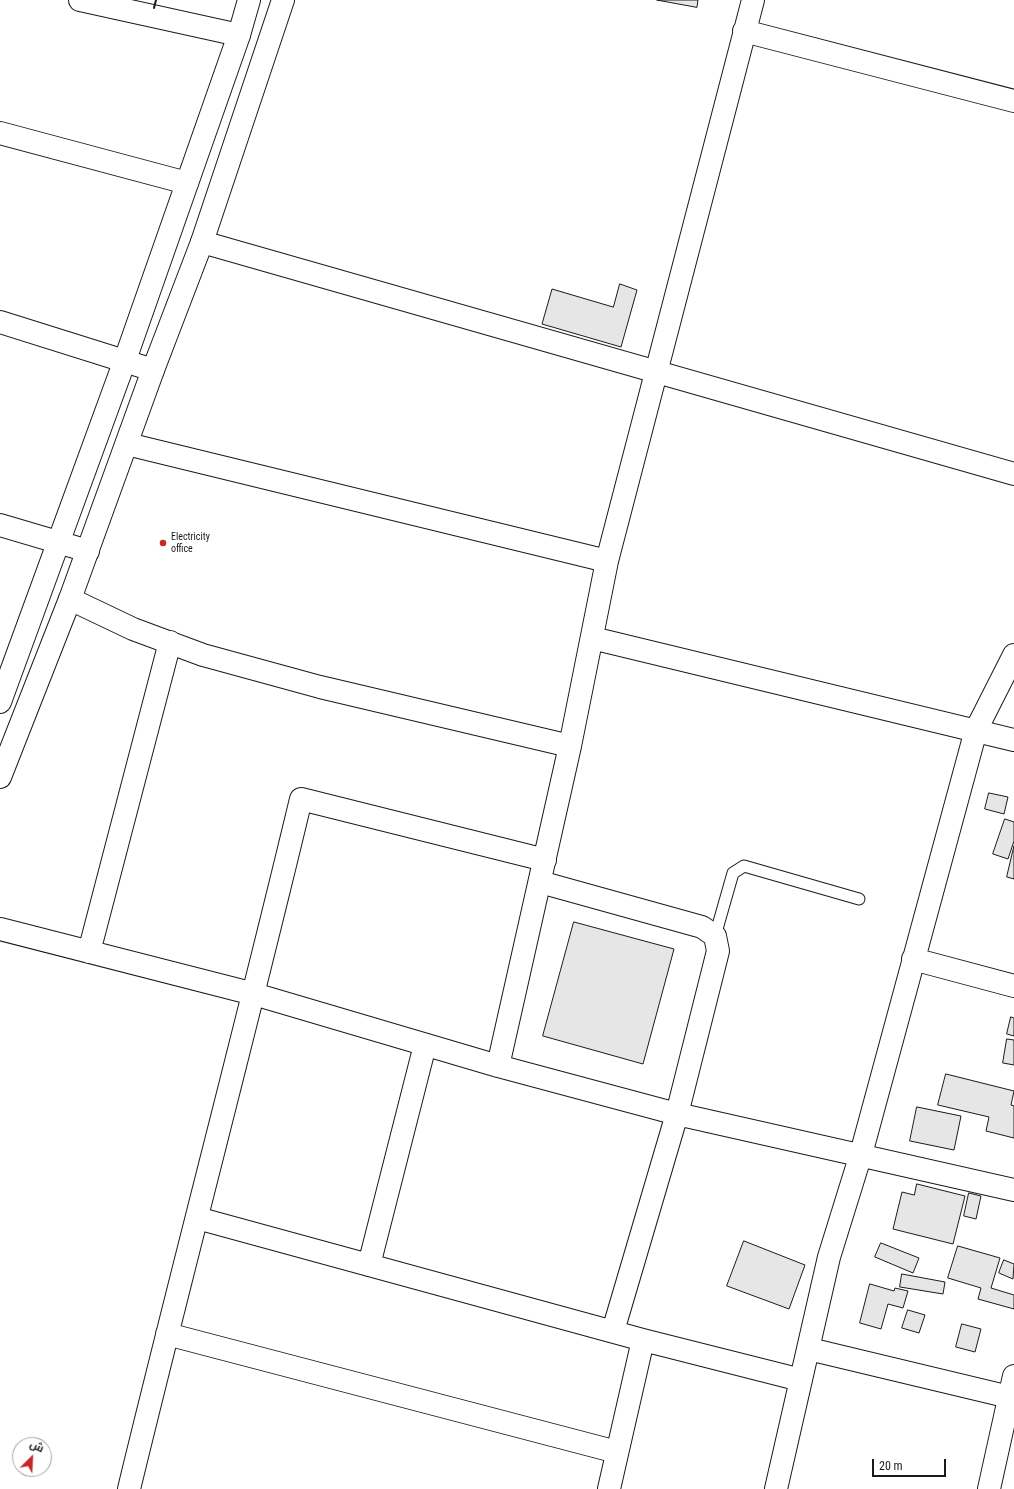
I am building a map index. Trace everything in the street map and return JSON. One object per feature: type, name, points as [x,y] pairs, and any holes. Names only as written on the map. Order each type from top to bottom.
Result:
[{"type":"street","points":[[80,0],[239,35]]},
{"type":"street","points":[[0,702],[125,360],[250,0]]},
{"type":"street","points":[[0,777],[70,599],[153,370],[202,242],[283,0]]},
{"type":"street","points":[[498,1066],[570,746],[607,560],[655,371],[753,0]]},
{"type":"street","points":[[744,31],[1014,101]]},
{"type":"street","points":[[0,133],[187,183]]},
{"type":"street","points":[[202,242],[1014,474]]},
{"type":"street","points":[[0,322],[153,370]]},
{"type":"street","points":[[127,444],[607,560]]},
{"type":"street","points":[[0,525],[88,551]]},
{"type":"street","points":[[70,599],[133,629],[203,655],[320,687],[570,746]]},
{"type":"street","points":[[592,638],[1014,740]]},
{"type":"street","points":[[89,952],[170,642]]},
{"type":"street","points":[[776,1489],[830,1257],[861,1154],[976,730],[1014,655]]},
{"type":"street","points":[[129,1489],[166,1334],[254,994],[302,799],[545,860]]},
{"type":"street","points":[[540,882],[702,927],[715,936],[718,951],[677,1114],[613,1332]]},
{"type":"street","points":[[0,929],[254,994],[498,1066],[677,1114],[861,1154],[1014,1190]]},
{"type":"street","points":[[913,959],[1014,986]]},
{"type":"street","points":[[369,1265],[425,1045]]},
{"type":"street","points":[[197,1218],[613,1332],[801,1380]]},
{"type":"street","points":[[166,1334],[618,1452]]},
{"type":"street","points":[[609,1489],[643,1340]]},
{"type":"street","points":[[809,1349],[1011,1397]]},
{"type":"street","points":[[989,1489],[1011,1397],[1014,1376]]},
{"type":"lane","points":[[715,936],[733,873],[744,866],[859,899]]},
{"type":"building","points":[[657,0],[698,0],[697,7]]},
{"type":"building","points":[[620,284],[637,290],[621,347],[542,324],[552,289],[613,307]]},
{"type":"building","points":[[989,793],[1008,797],[1004,814],[985,809]]},
{"type":"building","points":[[1005,819],[1014,822],[1014,841],[1008,859],[993,854]]},
{"type":"building","points":[[1014,846],[1014,879],[1007,877]]},
{"type":"building","points":[[574,922],[674,949],[643,1064],[543,1036]]},
{"type":"building","points":[[1011,1017],[1014,1018],[1014,1036],[1007,1034]]},
{"type":"building","points":[[1007,1039],[1014,1040],[1014,1065],[1003,1063]]},
{"type":"building","points":[[946,1074],[1014,1091],[1011,1105],[1014,1106],[1014,1138],[986,1131],[989,1117],[938,1105]]},
{"type":"building","points":[[917,1107],[961,1116],[954,1150],[910,1141]]},
{"type":"building","points":[[917,1184],[965,1196],[953,1244],[893,1229],[902,1192],[914,1195]]},
{"type":"building","points":[[969,1193],[981,1196],[976,1219],[964,1216]]},
{"type":"building","points":[[744,1241],[805,1265],[789,1309],[727,1286]]},
{"type":"building","points":[[881,1243],[919,1258],[913,1273],[875,1257]]},
{"type":"building","points":[[958,1246],[1000,1258],[991,1288],[1014,1295],[1014,1309],[978,1299],[981,1288],[948,1278]]},
{"type":"building","points":[[1004,1260],[1014,1264],[1013,1279],[999,1273]]},
{"type":"building","points":[[902,1274],[945,1282],[943,1294],[900,1287]]},
{"type":"building","points":[[870,1284],[894,1291],[895,1288],[908,1291],[903,1308],[888,1304],[881,1329],[860,1323]]},
{"type":"building","points":[[908,1310],[925,1315],[919,1333],[902,1328]]},
{"type":"building","points":[[962,1324],[981,1329],[975,1352],[956,1347]]},
{"type":"wall","points":[[154,8],[156,0]]},
{"type":"place","name":"Electricity office","points":[[163,543]]}]
